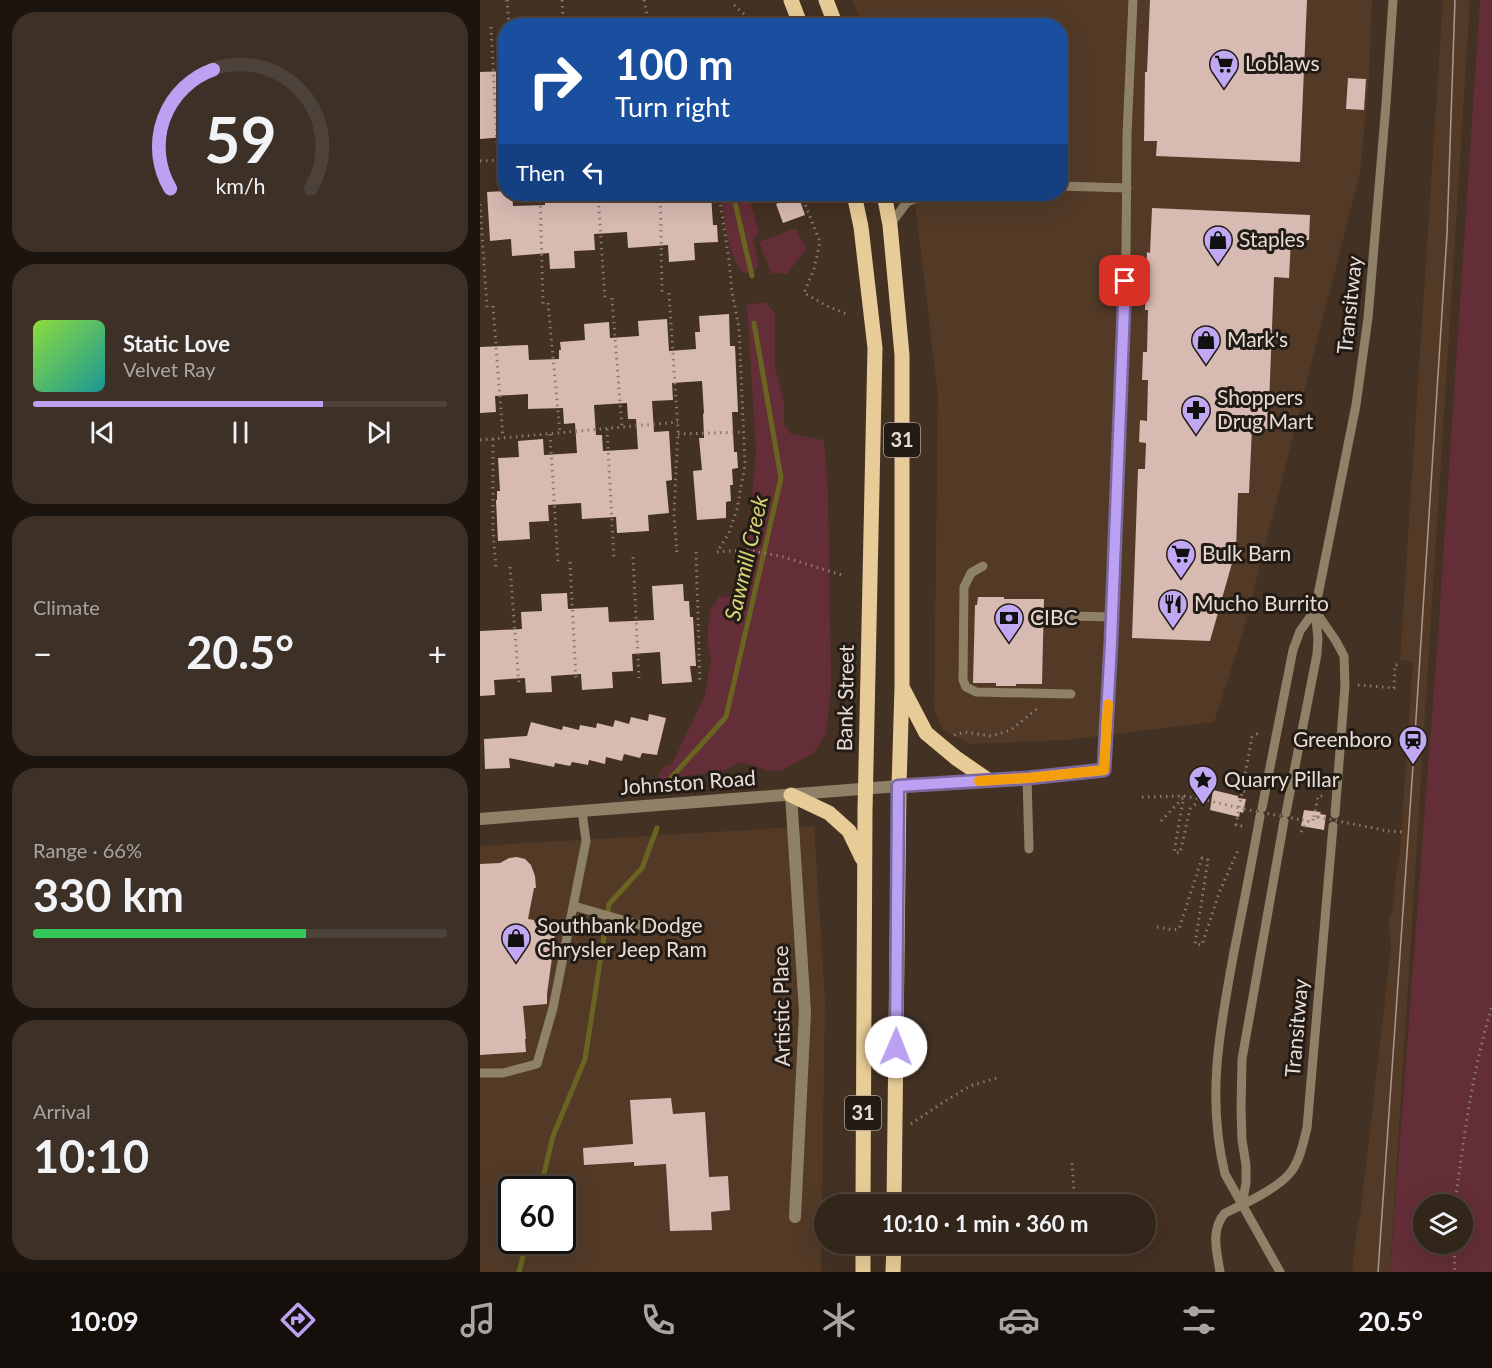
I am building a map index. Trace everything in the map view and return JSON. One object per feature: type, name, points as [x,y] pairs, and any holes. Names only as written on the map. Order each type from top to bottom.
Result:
[{"type":"main road","points":[[791,0],[798,18]]},
{"type":"main road","points":[[826,0],[833,18]]},
{"type":"main road","name":"Bank Street","points":[[855,201],[861,227],[875,348],[865,789],[863,1194]]},
{"type":"main road","name":"31","points":[[885,201],[890,225],[902,355],[902,687],[898,786],[894,1194]]},
{"type":"main road","points":[[902,687],[926,733],[988,780]]},
{"type":"main road","points":[[791,795],[829,813],[849,831],[864,864]]},
{"type":"main road","points":[[863,1254],[863,1272]]},
{"type":"main road","points":[[893,1272],[894,1254]]},
{"type":"street","name":"Johnston Road","points":[[480,819],[898,786]]},
{"type":"street","name":"Artistic Place","points":[[791,795],[805,1012],[795,1217]]},
{"type":"lane","points":[[898,786],[1028,778],[1104,770],[1121,401],[1127,135],[1133,0]]},
{"type":"lane","name":"Transitway","points":[[1242,1205],[1246,1184],[1246,1165],[1242,1140],[1242,1059],[1317,654],[1315,610],[1356,405],[1368,318],[1385,128],[1393,0]]},
{"type":"lane","points":[[1068,186],[1127,188]]},
{"type":"lane","points":[[890,225],[909,201]]},
{"type":"lane","points":[[983,566],[971,573],[964,587],[963,680],[966,687],[976,692],[1071,694]]},
{"type":"lane","points":[[1315,610],[1344,656],[1345,686],[1335,814]]},
{"type":"lane","name":"Transitway","points":[[1280,1272],[1225,1174],[1215,1119],[1216,1069],[1224,1006],[1293,650],[1300,631],[1315,610]]},
{"type":"lane","points":[[1071,616],[1112,618]]},
{"type":"lane","points":[[1028,778],[1029,849]]},
{"type":"lane","points":[[480,1073],[503,1073],[537,1064],[553,1008],[586,841],[582,811]]},
{"type":"lane","name":"Transitway","points":[[1242,1205],[1291,1173],[1298,1160],[1307,1128],[1333,826]]},
{"type":"lane","points":[[574,906],[647,927]]},
{"type":"lane","points":[[1220,1272],[1216,1241],[1218,1224],[1225,1213],[1242,1205]]},
{"type":"path","points":[[507,0],[508,18]]},
{"type":"path","points":[[562,0],[563,18]]},
{"type":"path","points":[[644,0],[648,18]]},
{"type":"path","points":[[734,4],[749,18]]},
{"type":"path","points":[[480,161],[498,161],[491,27]]},
{"type":"path","points":[[540,201],[543,304]]},
{"type":"path","points":[[598,201],[605,298]]},
{"type":"path","points":[[660,201],[662,294]]},
{"type":"path","points":[[720,201],[739,328],[745,465],[729,533],[717,552],[747,550],[780,556],[842,575]]},
{"type":"path","points":[[804,201],[820,242],[814,269],[804,293],[849,315]]},
{"type":"path","points":[[480,204],[487,307]]},
{"type":"path","points":[[669,293],[678,422],[674,514],[677,554]]},
{"type":"path","points":[[612,298],[622,427]]},
{"type":"path","points":[[548,303],[560,433]]},
{"type":"path","points":[[493,306],[503,438]]},
{"type":"path","points":[[480,440],[678,422]]},
{"type":"path","points":[[607,429],[614,559]]},
{"type":"path","points":[[678,434],[744,432]]},
{"type":"path","points":[[550,434],[558,563]]},
{"type":"path","points":[[493,439],[493,531],[496,568]]},
{"type":"path","points":[[696,552],[700,684]]},
{"type":"path","points":[[633,557],[639,678]]},
{"type":"path","points":[[570,562],[576,680]]},
{"type":"path","points":[[510,567],[519,685]]},
{"type":"path","points":[[1358,685],[1394,688],[1395,664],[1399,664]]},
{"type":"path","points":[[945,737],[965,732],[991,736],[1011,729],[1045,702]]},
{"type":"path","points":[[1242,826],[1236,825],[1249,764],[1252,736],[1259,735]]},
{"type":"path","points":[[1242,791],[1249,792]]},
{"type":"path","points":[[1184,796],[1174,852],[1180,853],[1190,809],[1201,799]]},
{"type":"path","points":[[1142,797],[1184,796],[1312,822],[1316,817],[1318,796],[1326,796]]},
{"type":"path","points":[[1161,821],[1184,796]]},
{"type":"path","points":[[1316,817],[1402,832]]},
{"type":"path","points":[[1301,832],[1308,821]]},
{"type":"path","points":[[1157,927],[1179,929],[1202,858],[1208,860],[1195,944],[1202,945],[1219,893],[1239,848]]},
{"type":"path","points":[[1456,1194],[1467,1108],[1482,1039],[1492,1006]]},
{"type":"path","points":[[910,1125],[970,1086],[997,1078]]},
{"type":"path","points":[[1072,1163],[1074,1194]]},
{"type":"path","points":[[1454,1254],[1455,1272]]},
{"type":"shaded area","points":[[852,0],[1372,0],[1369,76],[1360,173],[1242,636],[1214,722],[1065,740],[970,744],[943,730],[934,709],[938,396],[915,201],[1068,201],[1068,18],[859,18]]},
{"type":"shaded area","points":[[1443,0],[1470,0],[1390,1272],[1352,1272],[1391,946],[1388,923],[1393,908],[1397,865],[1399,865],[1413,662],[1400,660]]},
{"type":"shaded area","points":[[1480,0],[1492,0],[1492,1272],[1390,1272],[1438,635]]},
{"type":"shaded area","points":[[722,201],[750,201],[759,232],[753,240],[759,264],[754,272],[743,273],[737,265],[727,235]]},
{"type":"shaded area","points":[[796,228],[806,249],[787,274],[771,273],[759,242]]},
{"type":"shaded area","points":[[765,302],[775,313],[775,367],[784,402],[784,424],[791,434],[824,440],[828,490],[831,686],[826,733],[814,753],[782,770],[773,772],[741,762],[726,770],[656,781],[663,767],[671,765],[675,758],[705,695],[711,660],[707,642],[710,610],[720,596],[728,597],[743,588],[756,453],[747,305]]},
{"type":"shaded area","points":[[814,826],[825,999],[822,1194],[814,1194],[814,1254],[821,1254],[821,1272],[480,1272],[480,846]]},
{"type":"building","name":"Loblaws","points":[[1150,0],[1307,0],[1300,162],[1156,156],[1157,141],[1144,141],[1145,72],[1147,72]]},
{"type":"building","points":[[498,71],[498,138],[480,139],[480,72]]},
{"type":"building","points":[[1348,78],[1366,79],[1364,110],[1346,109]]},
{"type":"building","points":[[498,191],[498,201],[513,201],[513,206],[545,205],[545,201],[711,201],[713,225],[717,225],[718,242],[694,243],[695,260],[669,262],[668,245],[628,248],[627,232],[594,234],[595,250],[574,251],[575,268],[550,269],[549,253],[512,256],[511,239],[490,241],[487,192]]},
{"type":"building","points":[[783,201],[800,201],[805,215],[783,223],[776,204]]},
{"type":"building","points":[[1152,208],[1310,215],[1309,240],[1291,239],[1289,278],[1274,277],[1268,429],[1252,428],[1249,493],[1238,493],[1236,549],[1210,641],[1132,638],[1138,469],[1145,469],[1146,443],[1139,442],[1140,420],[1147,421],[1148,380],[1142,380],[1143,352],[1147,352],[1148,310],[1145,310],[1147,252],[1150,253]]},
{"type":"building","points":[[729,314],[730,346],[735,346],[738,412],[732,412],[734,452],[737,452],[738,468],[732,469],[733,485],[730,485],[731,501],[726,502],[726,518],[697,520],[693,471],[702,470],[699,438],[704,438],[702,381],[672,383],[673,400],[652,401],[654,432],[669,431],[672,480],[666,481],[669,513],[648,515],[649,531],[617,533],[616,517],[582,519],[581,503],[548,505],[549,521],[529,522],[530,539],[498,541],[496,500],[497,491],[500,491],[498,458],[519,457],[518,441],[543,439],[544,455],[577,453],[575,423],[564,424],[563,408],[528,409],[528,394],[495,396],[496,412],[480,413],[480,347],[528,345],[529,360],[559,359],[560,342],[585,340],[584,324],[609,322],[610,338],[639,336],[638,321],[667,319],[669,351],[696,349],[695,332],[700,332],[699,316]],"holes":[[[627,403],[628,419],[636,419],[638,449],[603,451],[602,435],[596,435],[594,405]]]},
{"type":"building","points":[[683,584],[684,601],[689,601],[690,617],[693,617],[696,666],[690,666],[692,682],[662,684],[660,652],[632,654],[633,671],[612,672],[613,688],[582,690],[581,674],[551,676],[552,692],[526,693],[525,678],[494,680],[495,695],[480,696],[480,631],[522,629],[521,612],[542,611],[541,594],[567,593],[568,609],[608,607],[609,622],[654,620],[652,586]]},
{"type":"building","name":"CIBC","points":[[978,597],[1044,599],[1042,684],[996,686],[996,683],[973,683],[975,605],[977,605]]},
{"type":"building","points":[[649,714],[666,718],[657,755],[642,753],[640,758],[624,754],[622,761],[606,757],[605,764],[589,760],[588,765],[572,762],[570,766],[555,763],[554,767],[509,758],[510,768],[485,769],[484,739],[527,736],[531,722],[562,730],[563,726],[579,730],[580,725],[596,728],[597,723],[613,727],[615,720],[629,724],[631,717],[648,721]]},
{"type":"building","points":[[1213,790],[1246,799],[1243,813],[1240,812],[1239,817],[1210,810]]},
{"type":"building","points":[[1304,810],[1321,812],[1320,814],[1326,815],[1324,830],[1301,826]]},
{"type":"building","name":"Southbank Dodge Chrysler Jeep Ram","points":[[517,857],[525,859],[531,865],[535,876],[536,888],[534,888],[528,919],[557,927],[553,943],[547,1004],[523,1006],[526,1052],[480,1055],[480,864],[500,863]]},
{"type":"building","points":[[671,1098],[673,1114],[705,1112],[709,1177],[728,1176],[730,1210],[711,1212],[712,1230],[670,1231],[666,1164],[634,1166],[634,1162],[584,1165],[583,1148],[633,1144],[630,1100]]},
{"type":"waterway","name":"Sawmill Creek","points":[[735,201],[752,276]]},
{"type":"waterway","name":"Sawmill Creek","points":[[670,779],[726,717],[781,478],[754,323]]},
{"type":"waterway","name":"Sawmill Creek","points":[[543,1176],[553,1136],[585,1059],[609,904],[642,868],[657,828]]},
{"type":"waterway","name":"Sawmill Creek","points":[[519,1272],[524,1254]]},
{"type":"tram line","points":[[1378,1272],[1447,234],[1455,0]]},
{"type":"slow traffic","points":[[979,781],[1104,770],[1108,704]]},
{"type":"place","name":"Loblaws","points":[[1224,90]]},
{"type":"place","name":"Staples","points":[[1218,266]]},
{"type":"place","name":"Mark's","points":[[1206,366]]},
{"type":"place","name":"Shoppers Drug Mart","points":[[1196,436]]},
{"type":"place","name":"Bulk Barn","points":[[1181,580]]},
{"type":"place","name":"Mucho Burrito","points":[[1173,630]]},
{"type":"place","name":"CIBC","points":[[1009,644]]},
{"type":"place","name":"Greenboro","points":[[1413,766]]},
{"type":"place","name":"Quarry Pillar","points":[[1203,806]]},
{"type":"place","name":"Southbank Dodge Chrysler Jeep Ram","points":[[516,964]]},
{"type":"route","points":[[896,1047],[898,786],[1028,778],[1104,770],[1125,281]]}]
